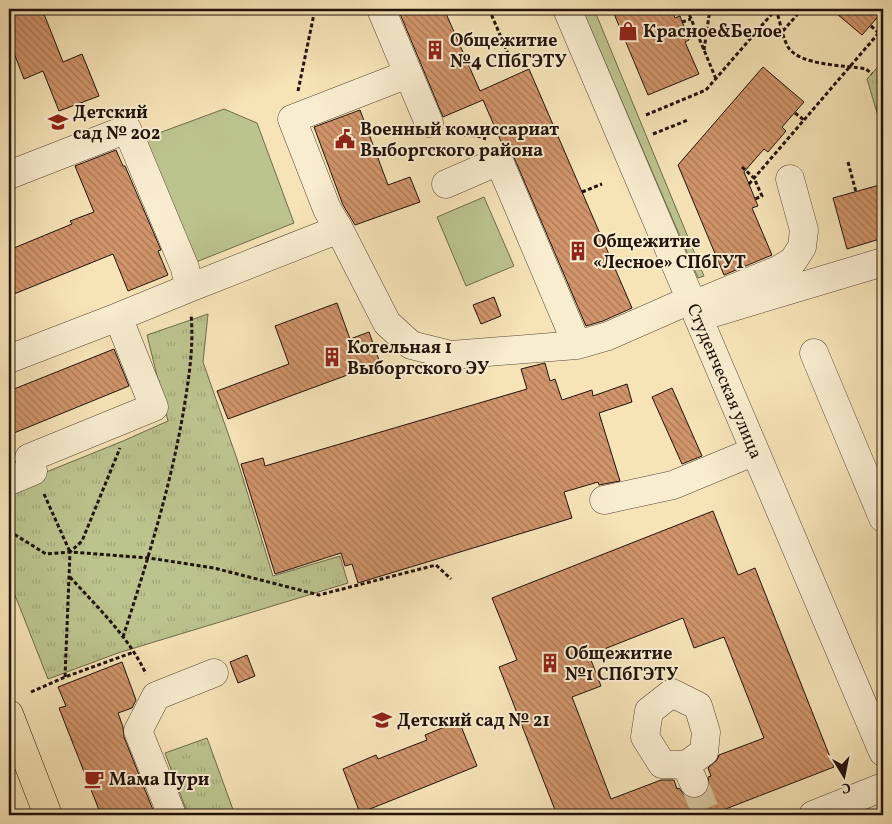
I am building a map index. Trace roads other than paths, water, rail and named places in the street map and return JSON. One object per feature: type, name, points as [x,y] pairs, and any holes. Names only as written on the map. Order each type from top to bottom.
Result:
[{"type":"main road","points":[[9,714],[48,815]]},
{"type":"main road","points":[[9,756],[31,815]]},
{"type":"street","points":[[381,9],[429,122]]},
{"type":"street","name":"Студенческая улица","points":[[567,9],[883,752]]},
{"type":"street","points":[[408,74],[292,119],[327,209],[387,323],[412,346],[452,355],[578,345],[694,308],[883,262]]},
{"type":"street","points":[[9,175],[127,129],[185,268],[189,288]]},
{"type":"street","points":[[446,184],[499,161],[578,345]]},
{"type":"street","points":[[694,308],[778,270],[793,261],[802,247],[804,230],[790,179]]},
{"type":"street","points":[[9,359],[339,229]]},
{"type":"street","points":[[21,476],[29,458],[154,407],[118,317]]},
{"type":"street","points":[[814,352],[883,518]]},
{"type":"street","points":[[604,500],[673,485],[755,451]]},
{"type":"street","points":[[172,815],[138,731],[156,696],[214,673]]},
{"type":"street","points":[[813,815],[883,788]]},
{"type":"tunnel","points":[[694,783],[707,815]]},
{"type":"place","name":"Красное&Белое","points":[[628,31]]},
{"type":"place","name":"Общежитие №4 СПбГЭТУ","points":[[435,50]]},
{"type":"place","name":"Детский сад № 202","points":[[58,122]]},
{"type":"place","name":"Военный комиссариат Выборгского района","points":[[345,139]]},
{"type":"place","name":"Общежитие «Лесное» СПбГУТ","points":[[578,251]]},
{"type":"place","name":"Котельная 1 Выборгского ЭУ","points":[[332,357]]},
{"type":"place","name":"Общежитие №1 СПбГЭТУ","points":[[550,663]]},
{"type":"place","name":"Детский сад № 21","points":[[382,720]]},
{"type":"place","name":"Мама Пури","points":[[94,779]]}]
